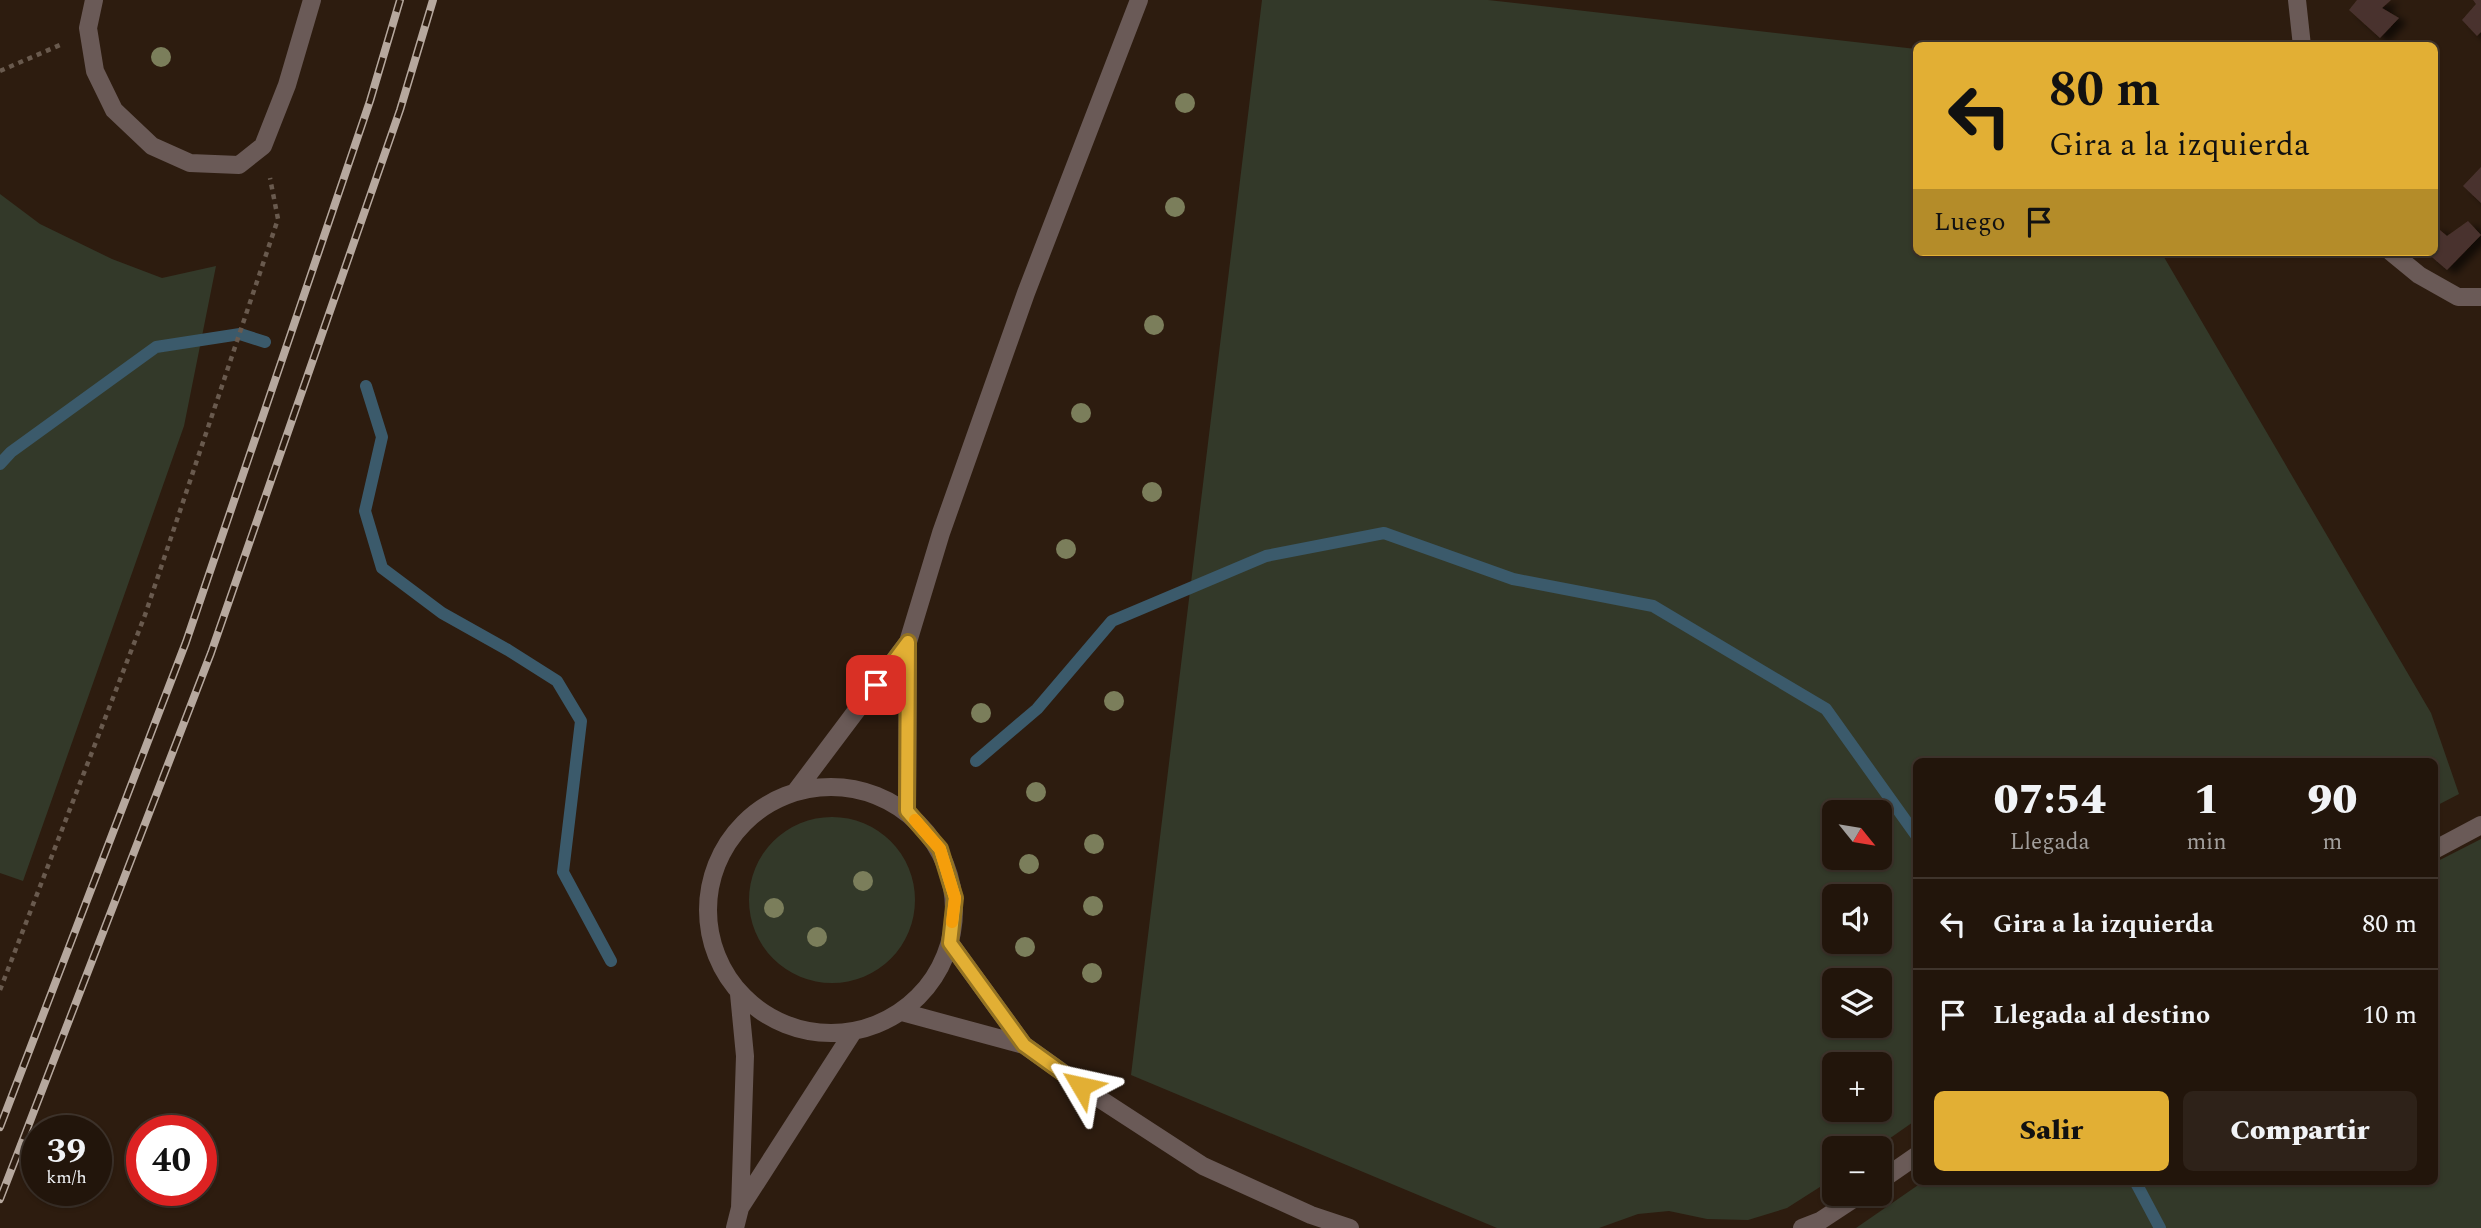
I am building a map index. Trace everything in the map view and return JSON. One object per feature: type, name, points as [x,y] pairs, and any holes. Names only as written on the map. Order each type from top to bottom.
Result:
[{"type":"street","points":[[94,0],[88,28],[95,71],[114,110],[152,146],[190,163],[239,165],[264,146],[287,85],[312,0]]},
{"type":"street","points":[[907,811],[908,642],[941,533],[1021,306],[1139,0]]},
{"type":"street","points":[[2297,0],[2302,42]]},
{"type":"street","points":[[2396,256],[2419,275],[2458,297],[2481,297]]},
{"type":"street","points":[[796,791],[908,642]]},
{"type":"street","points":[[834,785],[867,790],[907,811],[940,849],[955,898],[950,943],[931,983],[902,1012],[876,1026],[853,1032],[810,1032],[770,1018],[739,993],[714,953],[707,910],[715,867],[725,845],[759,809],[796,791],[834,785]]},
{"type":"street","points":[[2438,848],[2481,825]]},
{"type":"street","points":[[950,943],[1024,1045],[1100,1099],[1203,1166],[1311,1215],[1350,1228]]},
{"type":"street","points":[[735,1228],[740,1208],[744,1056],[739,993]]},
{"type":"street","points":[[902,1012],[1024,1045]]},
{"type":"street","points":[[740,1208],[853,1032]]},
{"type":"street","points":[[1892,1173],[1913,1158]]},
{"type":"street","points":[[1802,1228],[1818,1224],[1844,1206]]},
{"type":"path","points":[[0,71],[66,43]]},
{"type":"path","points":[[0,990],[145,615],[278,219],[264,146]]},
{"type":"green space","points":[[1262,0],[1488,0],[1913,49],[1913,256],[2163,256],[2431,713],[2459,794],[2438,805],[2438,758],[1913,758],[1913,1122],[1892,1137],[1822,1136],[1822,1186],[1787,1208],[1748,1220],[1707,1219],[1669,1211],[1638,1214],[1599,1228],[1497,1228],[1131,1075]]},
{"type":"green space","points":[[0,194],[40,224],[112,259],[162,278],[216,266],[184,426],[23,881],[0,873]]},
{"type":"green space","points":[[832,817],[864,823],[891,841],[909,868],[915,900],[909,932],[891,959],[864,977],[832,983],[800,977],[773,959],[755,932],[749,900],[755,868],[773,841],[800,823]]},
{"type":"green space","points":[[2481,839],[2481,1228],[1856,1228],[1888,1206],[1892,1206],[1892,1203],[1918,1185],[2438,1185],[2438,861]]},
{"type":"building","points":[[2357,0],[2391,0],[2382,8],[2399,18],[2380,38],[2349,10]]},
{"type":"building","points":[[2473,0],[2481,0],[2481,32],[2477,36],[2462,20],[2476,4]]},
{"type":"building","points":[[2481,167],[2481,203],[2463,186]]},
{"type":"building","points":[[2468,221],[2481,235],[2447,270],[2431,256],[2438,256],[2438,228],[2447,236]]},
{"type":"waterway","points":[[0,464],[11,452],[156,347],[240,334],[265,342]]},
{"type":"waterway","points":[[366,386],[382,437],[365,511],[382,568],[442,613],[557,681],[581,721],[563,872],[611,961]]},
{"type":"waterway","points":[[976,761],[1037,709],[1112,621],[1266,556],[1384,533],[1513,579],[1653,606],[1826,709],[1913,831]]},
{"type":"waterway","points":[[2137,1185],[2160,1228]]},
{"type":"railway","points":[[0,1127],[186,642],[370,101],[400,0]]},
{"type":"railway","points":[[0,1199],[211,653],[400,110],[433,0]]},
{"type":"slow traffic","points":[[915,820],[940,849],[955,898],[952,922]]},
{"type":"route","points":[[876,685],[908,642],[907,811],[940,849],[955,898],[950,943],[1024,1045],[1081,1086]]}]
